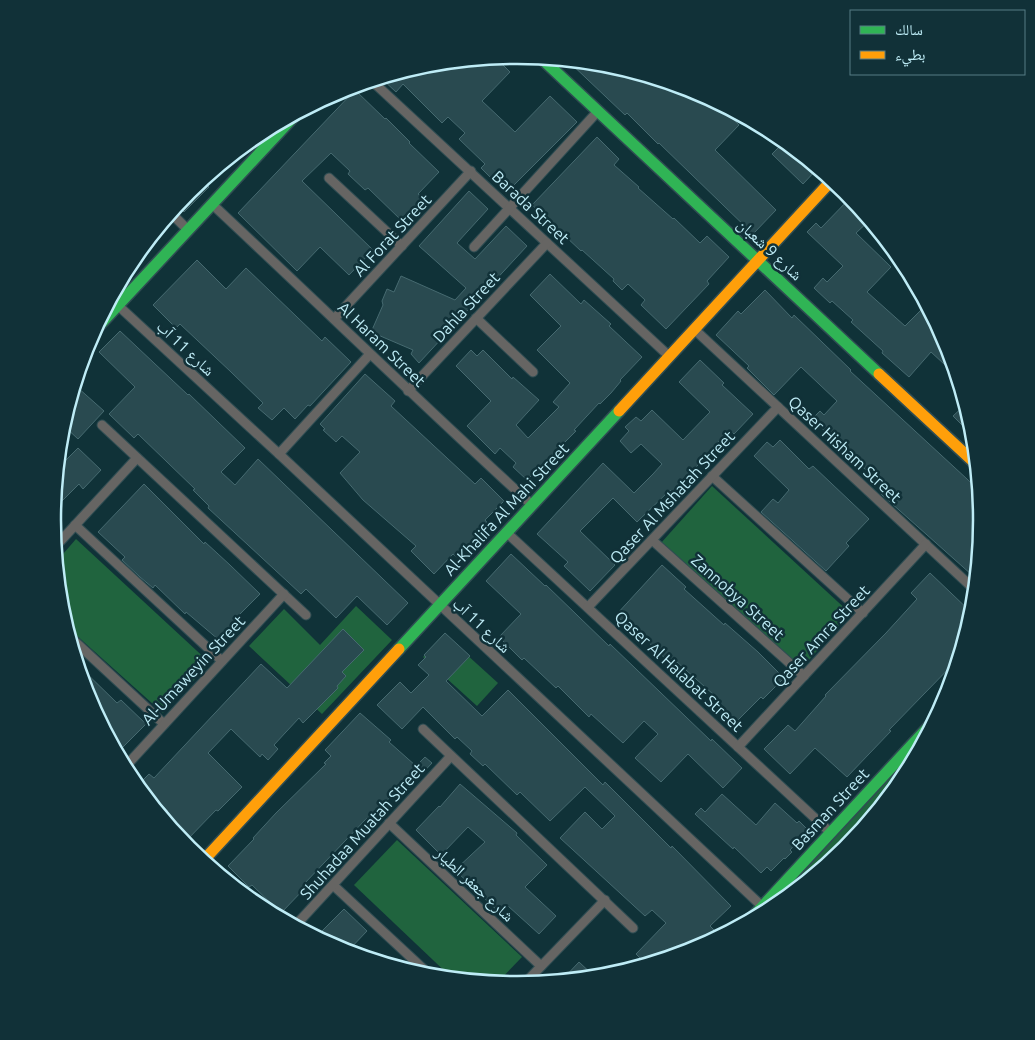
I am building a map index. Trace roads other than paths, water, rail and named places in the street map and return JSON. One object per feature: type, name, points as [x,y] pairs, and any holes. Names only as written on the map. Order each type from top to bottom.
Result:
[{"type":"street","name":"شارع 9 شعبان","points":[[549,65],[970,458]]},
{"type":"street","name":"Barada Street","points":[[377,86],[669,356]]},
{"type":"street","points":[[474,247],[598,111]]},
{"type":"street","points":[[118,299],[188,230],[283,129]]},
{"type":"street","name":"Al Forat Street","points":[[334,319],[471,171]]},
{"type":"street","points":[[329,178],[402,246]]},
{"type":"street","name":"Al-Khalifa Al Mahi Street","points":[[208,855],[827,185]]},
{"type":"street","name":"Al Haram Street","points":[[212,204],[408,391],[532,505]]},
{"type":"street","points":[[175,217],[188,230]]},
{"type":"street","name":"Dahla Street","points":[[408,391],[547,243]]},
{"type":"street","name":"شارع 11 آب","points":[[115,304],[279,454],[761,905]]},
{"type":"street","points":[[476,318],[533,372]]},
{"type":"street","name":"Qaser Hisham Street","points":[[694,329],[969,585]]},
{"type":"street","points":[[279,454],[370,354]]},
{"type":"street","name":"Qaser Al Mshatah Street","points":[[588,607],[778,407]]},
{"type":"street","points":[[102,424],[306,616]]},
{"type":"street","points":[[62,540],[138,458]]},
{"type":"street","points":[[712,476],[863,613]]},
{"type":"street","points":[[75,525],[222,661]]},
{"type":"street","name":"Qaser Al Halabat Street","points":[[506,532],[830,833]]},
{"type":"street","name":"Zannobya Street","points":[[652,540],[804,676]]},
{"type":"street","name":"Qaser Amra Street","points":[[738,747],[926,544]]},
{"type":"street","name":"Al-Umaweyin Street","points":[[130,761],[284,594]]},
{"type":"street","points":[[79,645],[164,724]]},
{"type":"street","points":[[423,729],[633,928]]},
{"type":"street","name":"Basman Street","points":[[777,894],[830,833],[919,738]]},
{"type":"street","name":"Shuhadaa Muatah Street","points":[[300,921],[451,756]]},
{"type":"street","name":"شارع جعفر الطيار","points":[[389,823],[541,966]]},
{"type":"street","points":[[333,885],[421,965]]},
{"type":"street","points":[[532,976],[605,900]]}]
